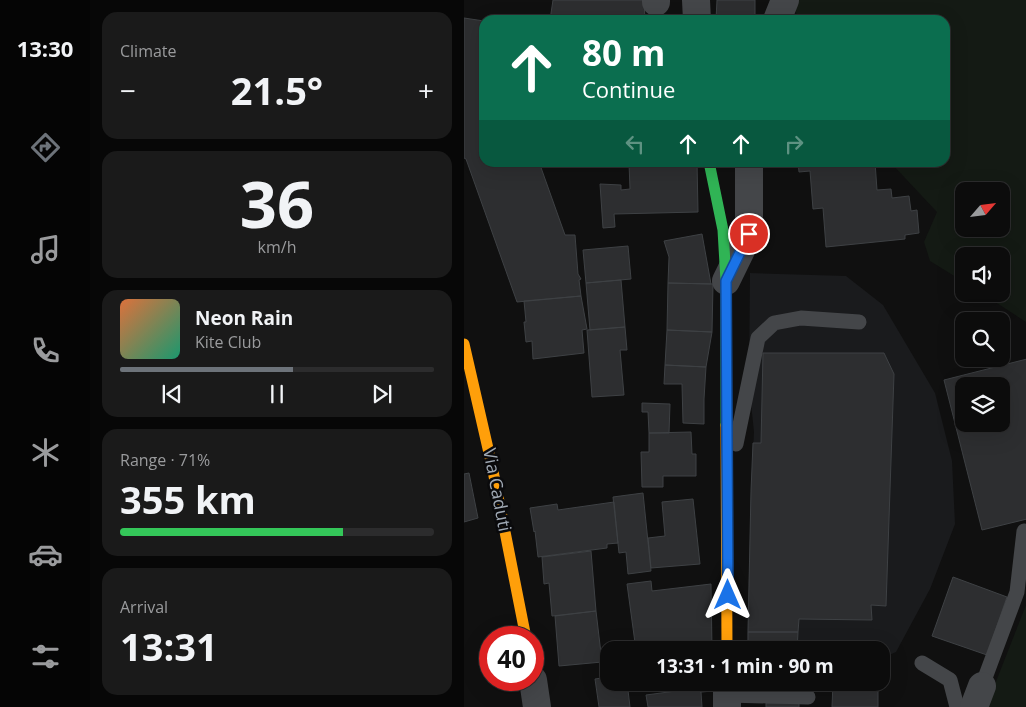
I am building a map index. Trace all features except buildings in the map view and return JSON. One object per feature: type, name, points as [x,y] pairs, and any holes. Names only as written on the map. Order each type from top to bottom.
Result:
[{"type":"street","points":[[696,0],[697,15]]},
{"type":"street","points":[[780,15],[785,0]]},
{"type":"street","points":[[710,167],[723,230],[726,281],[728,641]]},
{"type":"street","points":[[726,281],[749,234],[749,167]]},
{"type":"street","name":"Via Caduti","points":[[464,344],[492,466],[524,626]]},
{"type":"street","points":[[535,691],[537,707]]},
{"type":"lane","points":[[727,489],[758,338],[774,323],[801,318],[859,322]]},
{"type":"lane","points":[[978,696],[1017,592],[1024,531]]},
{"type":"lane","points":[[922,663],[950,680],[957,707]]},
{"type":"lane","points":[[727,695],[808,696]]},
{"type":"shaded area","points":[[796,0],[1026,0],[1026,322],[995,302],[1010,302],[1010,247],[955,247],[955,276],[930,261],[924,242],[937,212],[895,167],[950,167],[950,15],[797,15],[795,8]]},
{"type":"shaded area","points":[[750,273],[846,276],[883,305],[935,393],[952,461],[955,524],[930,589],[896,652],[890,655],[890,641],[747,641],[754,432],[749,384]]},
{"type":"shaded area","points":[[1026,605],[1026,707],[986,707]]},
{"type":"traffic: fast","points":[[710,167],[723,230],[726,281],[726,425]]},
{"type":"traffic: slow","points":[[464,344],[492,466],[524,626]]},
{"type":"traffic: slow","points":[[726,425],[727,641]]},
{"type":"route","points":[[728,595],[726,281],[749,234]]}]
